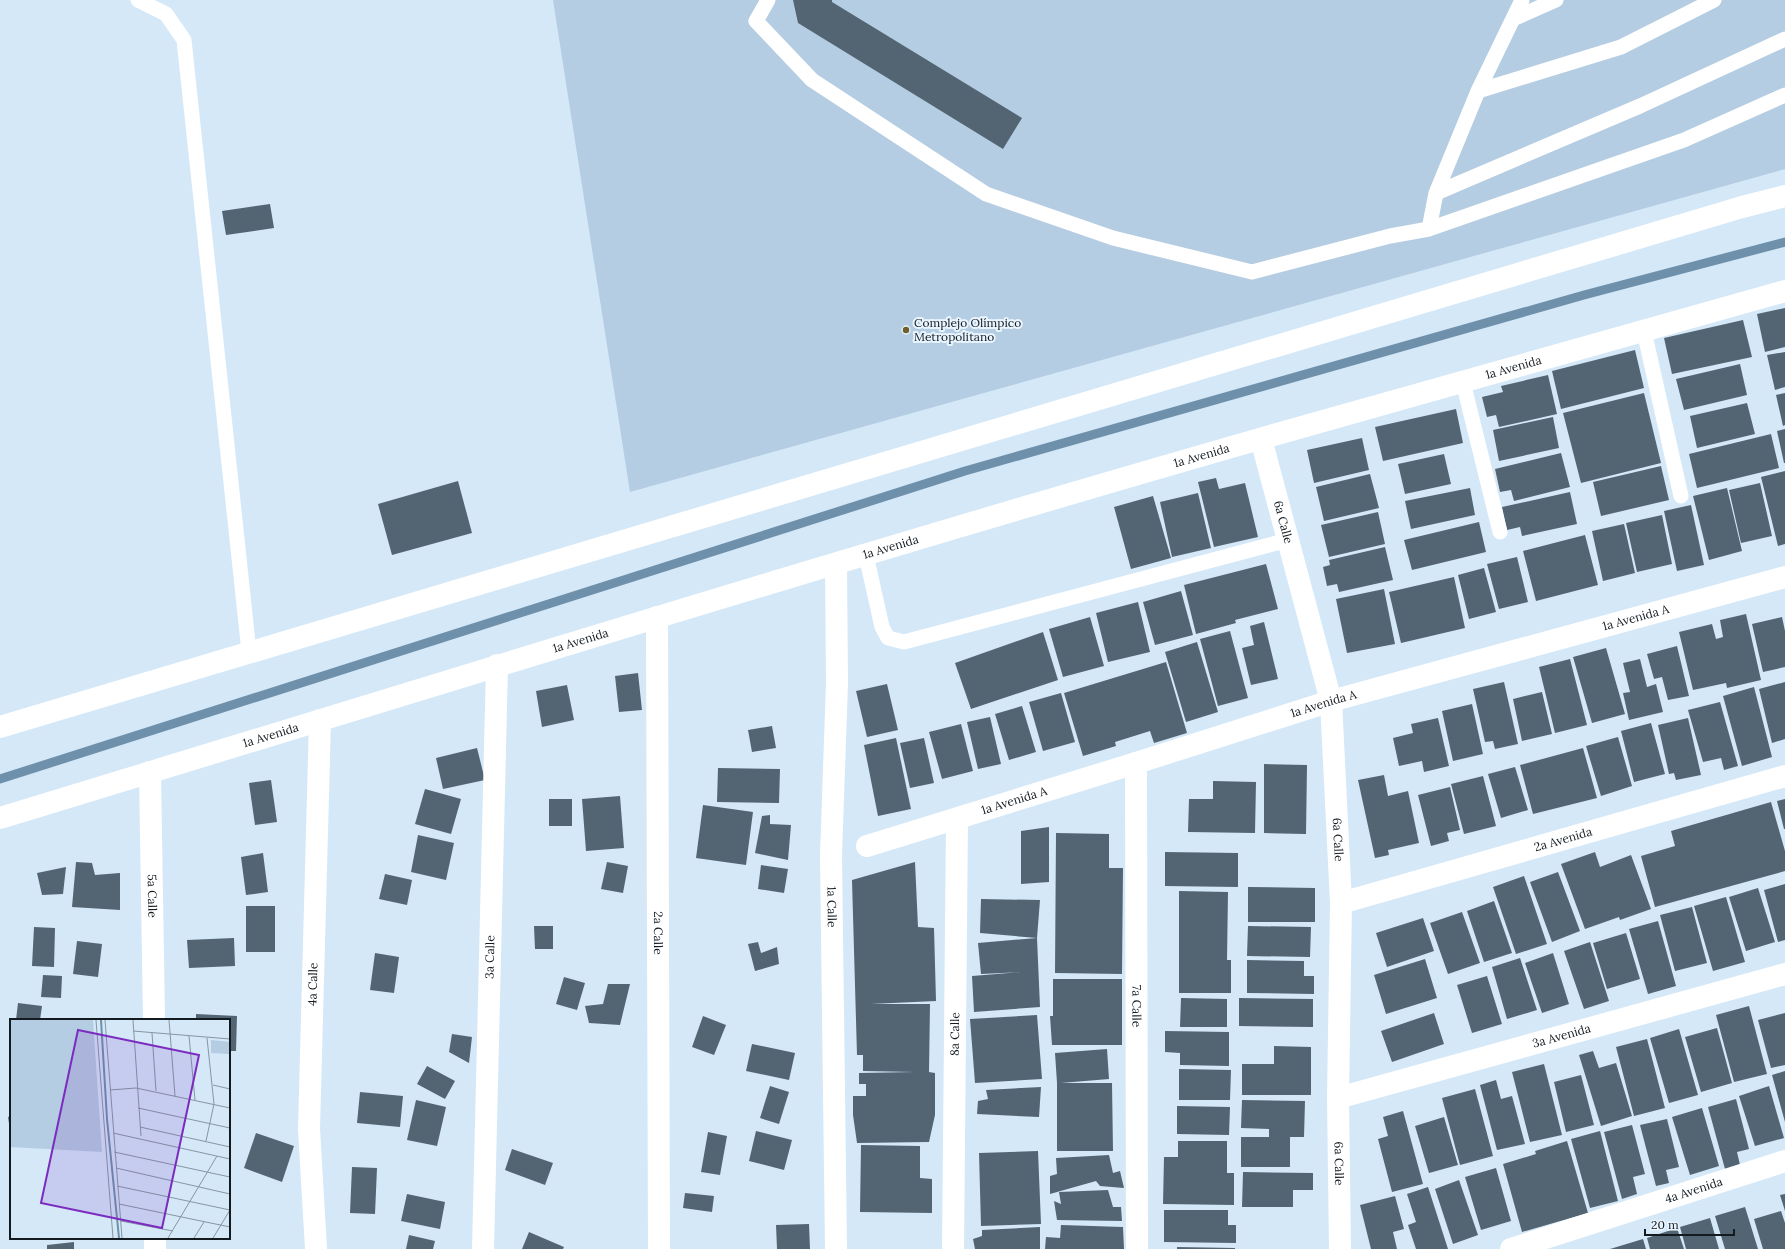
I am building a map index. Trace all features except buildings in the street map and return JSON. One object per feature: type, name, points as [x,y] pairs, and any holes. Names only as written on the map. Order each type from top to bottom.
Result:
[{"type":"street","points":[[0,727],[1719,214],[1785,196]]},
{"type":"street","name":"1a Avenida","points":[[0,818],[497,665],[866,555],[1261,439],[1785,291]]},
{"type":"street","name":"6a Calle","points":[[1261,439],[1331,701],[1341,903],[1338,1098],[1340,1249]]},
{"type":"street","name":"1a Calle","points":[[836,564],[837,682],[831,855],[836,1249]]},
{"type":"street","name":"1a Avenida A","points":[[867,846],[1331,701],[1785,576]]},
{"type":"street","name":"2a Calle","points":[[657,617],[659,1249]]},
{"type":"street","name":"3a Calle","points":[[483,1249],[497,665]]},
{"type":"street","name":"4a Calle","points":[[316,1249],[309,1129],[320,720]]},
{"type":"street","name":"7a Calle","points":[[1136,763],[1137,1249]]},
{"type":"street","name":"5a Calle","points":[[150,772],[154,1019]]},
{"type":"street","name":"2a Avenida","points":[[1341,903],[1785,776]]},
{"type":"street","name":"8a Calle","points":[[953,1249],[957,819]]},
{"type":"street","name":"3a Avenida","points":[[1338,1098],[1785,974]]},
{"type":"street","name":"4a Avenida","points":[[1512,1249],[1785,1161]]},
{"type":"lane","points":[[138,0],[166,14],[184,40],[249,652]]},
{"type":"lane","points":[[768,0],[756,21],[812,80],[986,194],[1113,238],[1252,272],[1390,236],[1429,229],[1684,140],[1785,95]]},
{"type":"lane","points":[[1429,229],[1436,193],[1478,91],[1522,0]]},
{"type":"lane","points":[[1513,19],[1556,0]]},
{"type":"lane","points":[[1478,91],[1621,47],[1714,0]]},
{"type":"lane","points":[[1436,193],[1640,106],[1785,39]]},
{"type":"lane","points":[[1644,332],[1681,496]]},
{"type":"lane","points":[[1463,382],[1500,532]]},
{"type":"lane","points":[[866,555],[882,627],[888,638],[904,642],[1288,540]]},
{"type":"shaded area","name":"Complejo Olímpico Metropolitano","points":[[553,0],[1785,0],[1785,169],[630,492]]},
{"type":"waterway","points":[[0,779],[965,471],[1584,295],[1785,242]]},
{"type":"place","name":"Complejo Olímpico Metropolitano","points":[[906,330]]}]
